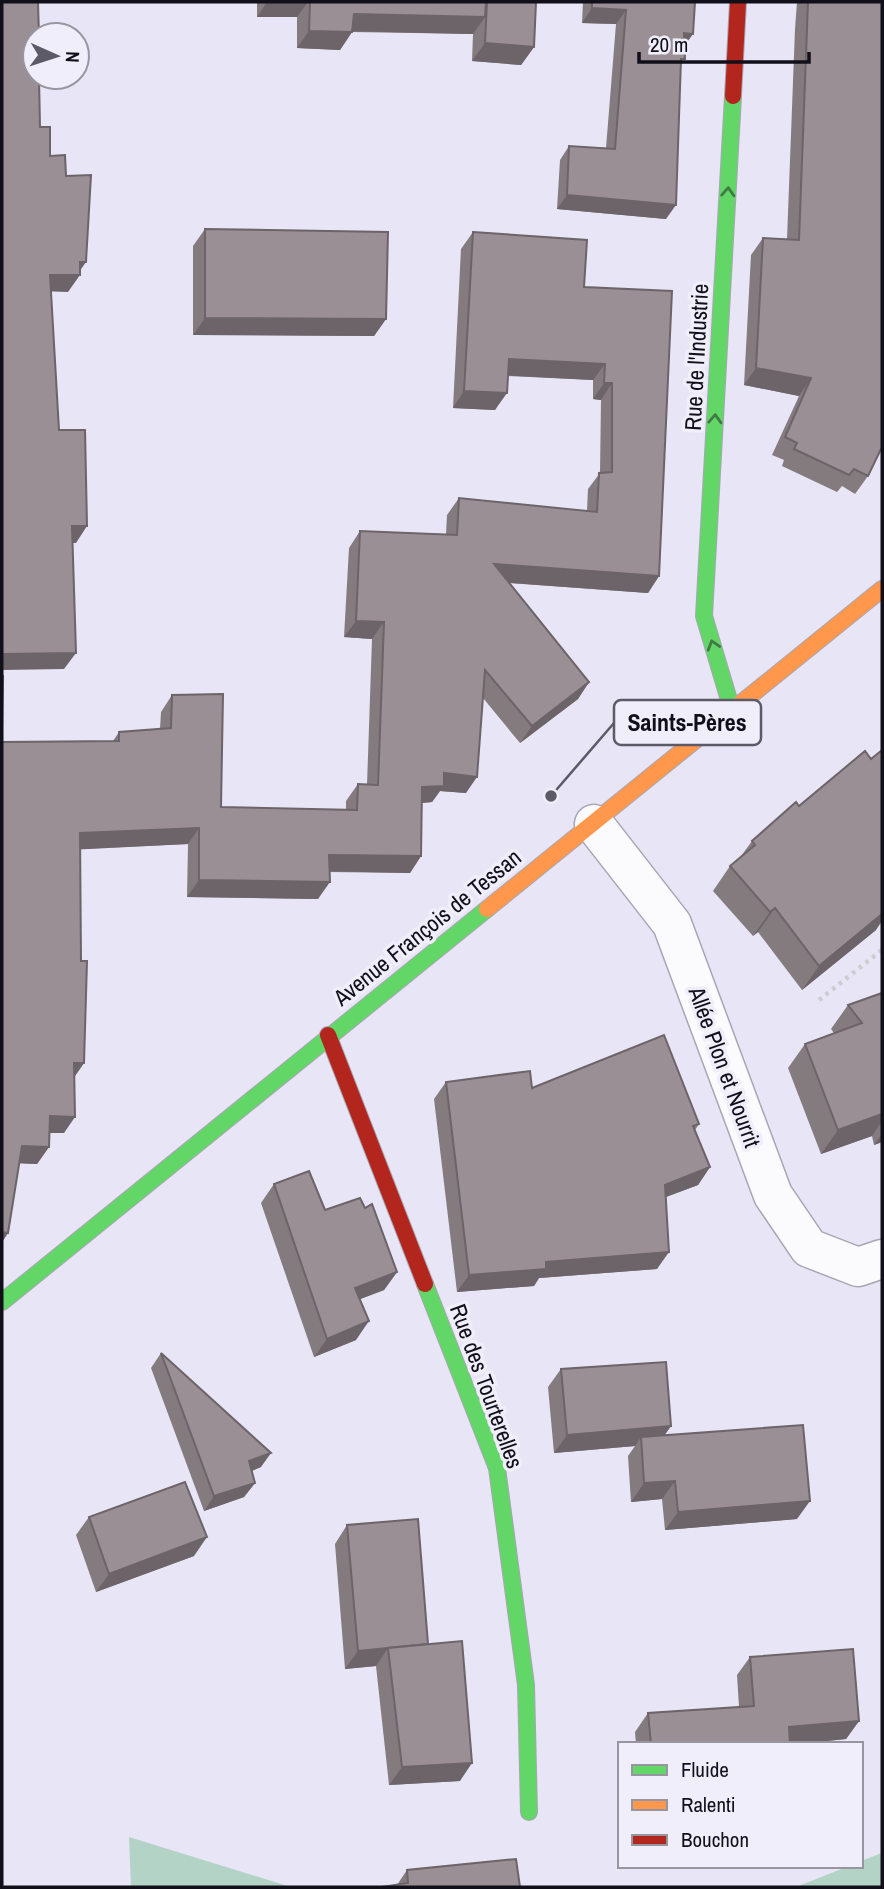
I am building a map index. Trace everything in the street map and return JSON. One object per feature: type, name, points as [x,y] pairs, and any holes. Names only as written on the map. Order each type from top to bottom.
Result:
[{"type":"street","name":"Rue de l'Industrie","points":[[732,710],[704,616],[738,2]]},
{"type":"street","name":"Avenue François de Tessan","points":[[2,1302],[328,1035],[594,824],[882,589]]},
{"type":"street","name":"Allée Plon et Nourrit","points":[[594,824],[672,924],[773,1195],[809,1248],[859,1267],[882,1259]]},
{"type":"street","name":"Rue des Tourterelles","points":[[328,1035],[497,1468],[526,1685],[529,1812]]},
{"type":"path","points":[[818,1000],[882,950]]},
{"type":"green space","points":[[129,1837],[291,1887],[131,1887]]},
{"type":"green space","points":[[882,1853],[882,1887],[796,1887],[844,1868],[863,1868],[863,1860]]},
{"type":"building","points":[[2,2],[38,2],[39,21],[21,21],[21,91],[39,91],[40,127],[50,127],[50,156],[65,155],[66,176],[91,175],[86,262],[80,262],[80,275],[50,275],[59,430],[85,430],[87,526],[72,526],[76,653],[2,654]]},
{"type":"building","points":[[310,2],[486,2],[485,17],[354,14],[352,32],[309,31]]},
{"type":"building","points":[[487,2],[536,2],[534,47],[485,43]]},
{"type":"building","points":[[592,2],[695,2],[693,34],[684,33],[685,59],[681,59],[676,205],[567,195],[569,146],[615,149],[626,10],[592,8]]},
{"type":"building","points":[[808,2],[882,2],[882,447],[868,476],[854,469],[849,475],[794,449],[797,443],[785,437],[811,378],[756,368],[763,238],[799,240]]},
{"type":"building","points":[[205,229],[388,232],[386,319],[205,318]]},
{"type":"building","points":[[473,232],[587,240],[584,287],[672,291],[659,576],[494,564],[589,682],[532,726],[485,670],[477,777],[444,773],[444,786],[422,787],[421,856],[329,855],[330,882],[199,880],[199,828],[80,833],[81,961],[87,961],[84,1063],[74,1063],[75,1117],[50,1116],[49,1147],[22,1146],[8,1233],[2,1232],[2,742],[119,741],[119,732],[171,728],[172,695],[223,694],[221,807],[357,810],[358,784],[378,785],[384,622],[356,621],[360,531],[457,535],[459,498],[597,512],[599,473],[612,472],[612,383],[604,383],[605,364],[509,359],[507,393],[464,391]]},
{"type":"building","points":[[882,750],[882,914],[819,966],[775,908],[770,912],[730,866],[755,845],[752,841],[796,802],[799,806],[865,751],[871,759]]},
{"type":"building","points":[[882,993],[882,1114],[838,1130],[805,1044],[862,1023],[848,1005]]},
{"type":"building","points":[[664,1035],[699,1124],[693,1126],[710,1167],[665,1185],[669,1252],[546,1262],[546,1269],[469,1275],[446,1082],[530,1071],[532,1088]]},
{"type":"building","points":[[309,1171],[325,1210],[360,1198],[365,1208],[372,1204],[397,1272],[355,1288],[369,1321],[327,1339],[274,1184]]},
{"type":"building","points":[[161,1353],[271,1453],[249,1461],[255,1483],[214,1496]]},
{"type":"building","points":[[666,1362],[671,1426],[567,1435],[561,1369]]},
{"type":"building","points":[[803,1425],[810,1501],[678,1512],[675,1481],[644,1483],[641,1437]]},
{"type":"building","points":[[185,1482],[207,1537],[109,1574],[89,1517]]},
{"type":"building","points":[[418,1519],[428,1644],[358,1651],[347,1525]]},
{"type":"building","points":[[462,1641],[472,1763],[402,1767],[388,1648]]},
{"type":"building","points":[[853,1649],[859,1721],[789,1727],[790,1742],[651,1742],[648,1713],[754,1706],[750,1657]]},
{"type":"building","points":[[516,1859],[520,1887],[382,1887],[408,1883],[407,1870]]},
{"type":"traffic: fast","points":[[732,710],[704,616],[733,96]]},
{"type":"traffic: fast","points":[[2,1302],[487,909]]},
{"type":"traffic: fast","points":[[425,1284],[497,1468],[526,1685],[529,1812]]},
{"type":"traffic: slow","points":[[487,909],[882,589]]},
{"type":"traffic: jam","points":[[733,96],[738,2]]},
{"type":"traffic: jam","points":[[328,1035],[425,1284]]},
{"type":"place","name":"Saints-Pères","points":[[551,796]]}]
